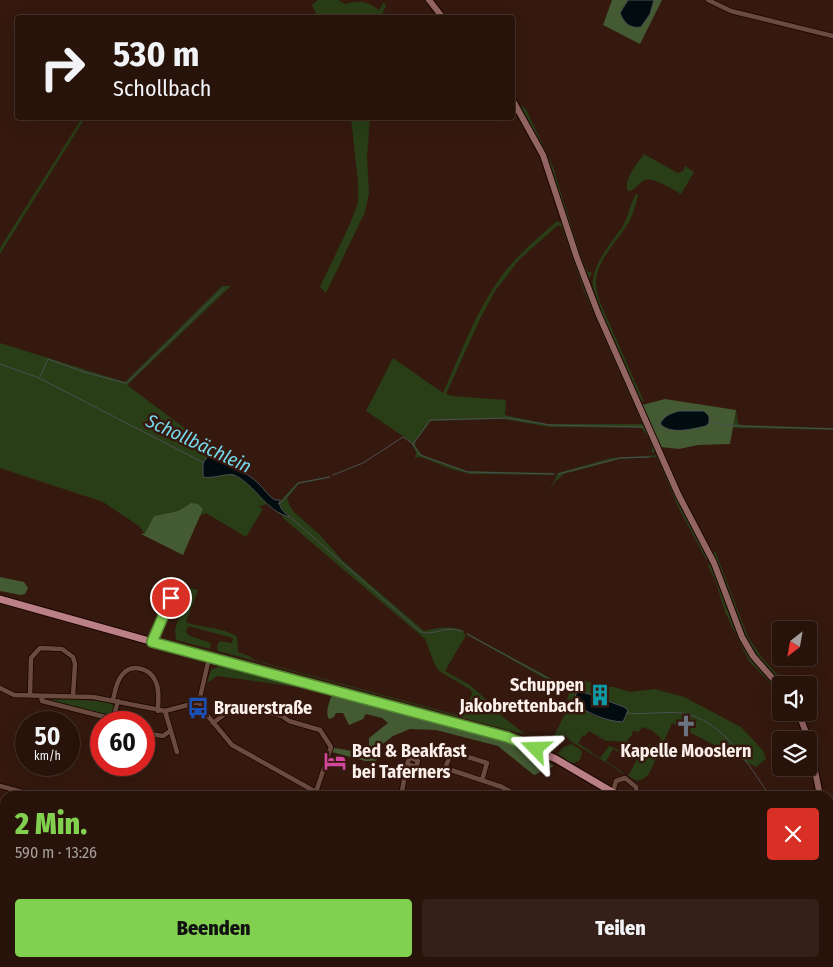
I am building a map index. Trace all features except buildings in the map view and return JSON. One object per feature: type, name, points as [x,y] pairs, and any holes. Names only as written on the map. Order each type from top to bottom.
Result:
[{"type":"main road","points":[[429,0],[441,15]]},
{"type":"main road","points":[[515,103],[543,155],[595,306],[678,494],[714,563],[742,637],[753,656],[772,678]]},
{"type":"main road","points":[[0,599],[210,658],[507,737],[556,759],[611,791]]},
{"type":"main road","points":[[816,776],[819,791]]},
{"type":"street","points":[[708,0],[730,11],[833,36]]},
{"type":"street","points":[[152,642],[171,598],[165,590],[160,589]]},
{"type":"street","points":[[30,695],[31,658],[40,648],[62,649],[74,657],[74,696]]},
{"type":"street","points":[[210,658],[199,702],[202,709],[232,745],[313,791]]},
{"type":"street","points":[[41,696],[42,701],[113,719],[117,683],[129,669],[140,668],[149,673],[156,682],[158,711]]},
{"type":"street","points":[[0,688],[14,695],[74,696],[115,701],[158,711],[165,711],[199,702]]},
{"type":"street","points":[[213,723],[237,705],[282,716],[289,721],[320,730],[331,747],[319,791]]},
{"type":"street","points":[[165,711],[177,752]]},
{"type":"street","points":[[155,735],[162,736],[170,732]]},
{"type":"street","points":[[402,791],[407,764],[441,775],[452,752],[487,763],[482,780]]},
{"type":"street","points":[[446,768],[502,786],[510,791]]},
{"type":"street","points":[[616,791],[616,781],[625,778],[636,787],[636,791]]},
{"type":"street","points":[[0,786],[16,791]]},
{"type":"green space","points":[[318,0],[338,0],[345,4],[363,2],[379,10],[384,2],[386,6],[382,15],[317,15],[312,5]]},
{"type":"green space","points":[[612,0],[628,0],[622,8],[641,27],[650,14],[654,0],[662,0],[640,44],[603,25]]},
{"type":"green space","points":[[520,105],[526,109],[553,167],[581,257],[588,272],[592,272],[589,279],[582,263],[550,164]]},
{"type":"green space","points":[[81,120],[84,120],[0,254],[0,248]]},
{"type":"green space","points":[[351,120],[370,120],[367,158],[369,193],[365,212],[326,293],[320,287],[358,203],[358,183]]},
{"type":"green space","points":[[644,154],[678,173],[683,171],[685,166],[694,172],[681,194],[651,180],[643,181],[632,190],[627,190],[628,180]]},
{"type":"green space","points":[[636,194],[638,194],[631,217],[600,265],[596,286],[602,306],[644,402],[640,401],[603,321],[593,289],[593,279],[597,265],[623,226]]},
{"type":"green space","points":[[557,221],[563,222],[591,302],[656,449],[655,452],[651,453],[651,444],[641,428],[549,427],[504,419],[431,421],[415,442],[416,447],[422,455],[467,471],[555,473],[554,475],[470,474],[451,469],[421,457],[415,458],[416,452],[410,441],[366,411],[393,358],[443,393],[487,298],[507,269]],"holes":[[[558,225],[562,227],[584,291],[641,424],[548,424],[505,415],[506,400],[446,394],[479,321],[495,291],[519,260]]]},
{"type":"green space","points":[[222,286],[231,286],[127,385],[206,444],[207,453],[204,477],[228,474],[238,477],[267,504],[259,507],[263,509],[246,537],[206,513],[200,516],[203,509],[191,503],[178,511],[154,516],[145,534],[139,526],[103,502],[0,468],[0,343],[125,382]]},
{"type":"green space","points":[[665,399],[736,410],[730,444],[698,445],[679,449],[661,447],[642,405]],"holes":[[[679,411],[704,411],[689,430],[668,430]]]},
{"type":"green space","points":[[736,410],[738,423],[742,425],[833,428],[833,430],[733,428]]},
{"type":"green space","points":[[658,455],[684,512],[708,557],[707,561],[679,509],[657,457],[620,459],[564,474],[549,491],[558,473],[611,458]]},
{"type":"green space","points":[[330,476],[299,484],[287,498],[294,512],[320,535],[343,561],[424,631],[449,628],[464,631],[463,633],[466,635],[445,671],[470,685],[490,703],[493,709],[526,735],[218,651],[219,641],[232,643],[233,638],[188,626],[186,632],[190,636],[211,643],[210,649],[176,640],[175,629],[190,588],[198,590],[186,622],[231,633],[237,637],[238,652],[254,660],[461,716],[472,695],[471,690],[439,671],[425,639],[283,518],[282,515],[288,516],[282,510],[279,502],[297,483]]},
{"type":"green space","points":[[191,503],[198,504],[203,509],[183,555],[141,534],[145,533],[154,516],[178,511]]},
{"type":"green space","points":[[715,551],[748,637],[763,659],[779,676],[774,676],[757,657],[745,638],[713,554]]},
{"type":"green space","points":[[711,563],[738,636],[759,667],[772,682],[772,685],[749,661],[725,612],[716,582],[708,566]]},
{"type":"green space","points":[[0,577],[24,582],[28,588],[25,594],[0,591]]},
{"type":"green space","points":[[466,634],[565,686],[578,678],[600,686],[614,687],[630,692],[655,689],[684,697],[741,727],[764,752],[766,759],[756,767],[672,723],[649,774],[637,781],[628,776],[637,759],[622,751],[623,744],[618,741],[606,741],[589,731],[585,736],[583,735],[578,743],[600,758],[609,746],[619,750],[618,752],[613,749],[606,761],[625,774],[570,741],[565,736],[558,736],[550,746],[545,746],[525,732],[547,745],[550,744],[569,706],[567,702],[569,692]],"holes":[[[581,691],[624,707],[618,722],[594,716],[573,703],[575,693]],[[642,727],[651,730],[661,738],[654,748],[649,744],[643,752],[627,740],[633,734],[632,731],[639,732]]]},
{"type":"green space","points":[[220,654],[491,727],[534,740],[535,745],[505,733],[252,665]]},
{"type":"green space","points":[[220,666],[290,683],[297,687],[217,676],[207,683],[211,670]]},
{"type":"green space","points":[[336,695],[477,732],[529,751],[554,766],[534,775],[498,746],[436,730],[410,729],[393,736],[380,746],[376,761],[365,761],[332,752],[334,748],[352,751],[369,746],[369,738],[388,723],[382,718],[366,714],[363,719],[349,725],[343,713],[336,713],[334,717],[329,719],[327,714],[328,705],[331,697]]},
{"type":"green space","points":[[73,699],[109,702],[113,705],[114,709],[113,711],[91,711],[48,700]]},
{"type":"green space","points":[[571,744],[580,749],[582,753],[580,760],[574,763],[569,762],[558,754],[562,748]]},
{"type":"shaded area","points":[[628,0],[654,0],[650,14],[641,27],[631,26],[620,13]]},
{"type":"shaded area","points":[[679,411],[704,411],[709,416],[709,423],[706,426],[682,430],[670,429],[660,424],[667,416]]},
{"type":"shaded area","points":[[208,456],[227,463],[249,476],[268,495],[275,500],[280,500],[281,508],[290,517],[274,510],[248,485],[234,475],[203,477],[203,463]]},
{"type":"shaded area","points":[[577,691],[624,707],[628,710],[623,722],[597,716],[573,703]]},
{"type":"waterway","points":[[40,377],[48,359],[84,372],[127,383],[223,289]]},
{"type":"waterway","name":"Schollbächlein","points":[[0,364],[39,378],[204,463]]},
{"type":"waterway","points":[[413,444],[430,420],[507,418],[550,425],[643,427]]},
{"type":"waterway","points":[[709,423],[833,429]]},
{"type":"waterway","points":[[655,425],[661,424]]},
{"type":"waterway","points":[[333,475],[363,463],[403,437],[412,443],[420,455],[468,472],[554,474]]},
{"type":"waterway","points":[[558,474],[620,458],[649,457]]},
{"type":"waterway","points":[[278,504],[283,501],[298,483],[330,477]]},
{"type":"waterway","name":"Schollbächlein","points":[[289,516],[421,632],[432,633],[452,629],[463,632]]},
{"type":"waterway","name":"Schollbächlein","points":[[467,634],[577,694]]},
{"type":"waterway","name":"Schollbächlein","points":[[627,713],[682,713],[697,717],[710,724],[734,746],[767,791]]},
{"type":"place","name":"Schuppen Jakobrettenbach","points":[[600,695]]},
{"type":"place","name":"Brauerstraße","points":[[198,708]]},
{"type":"place","name":"Kapelle Mooslern","points":[[686,726]]},
{"type":"place","name":"Bed & Beakfast bei Taferners","points":[[335,761]]},
{"type":"route","points":[[171,598],[152,642],[507,737],[536,749]]}]
